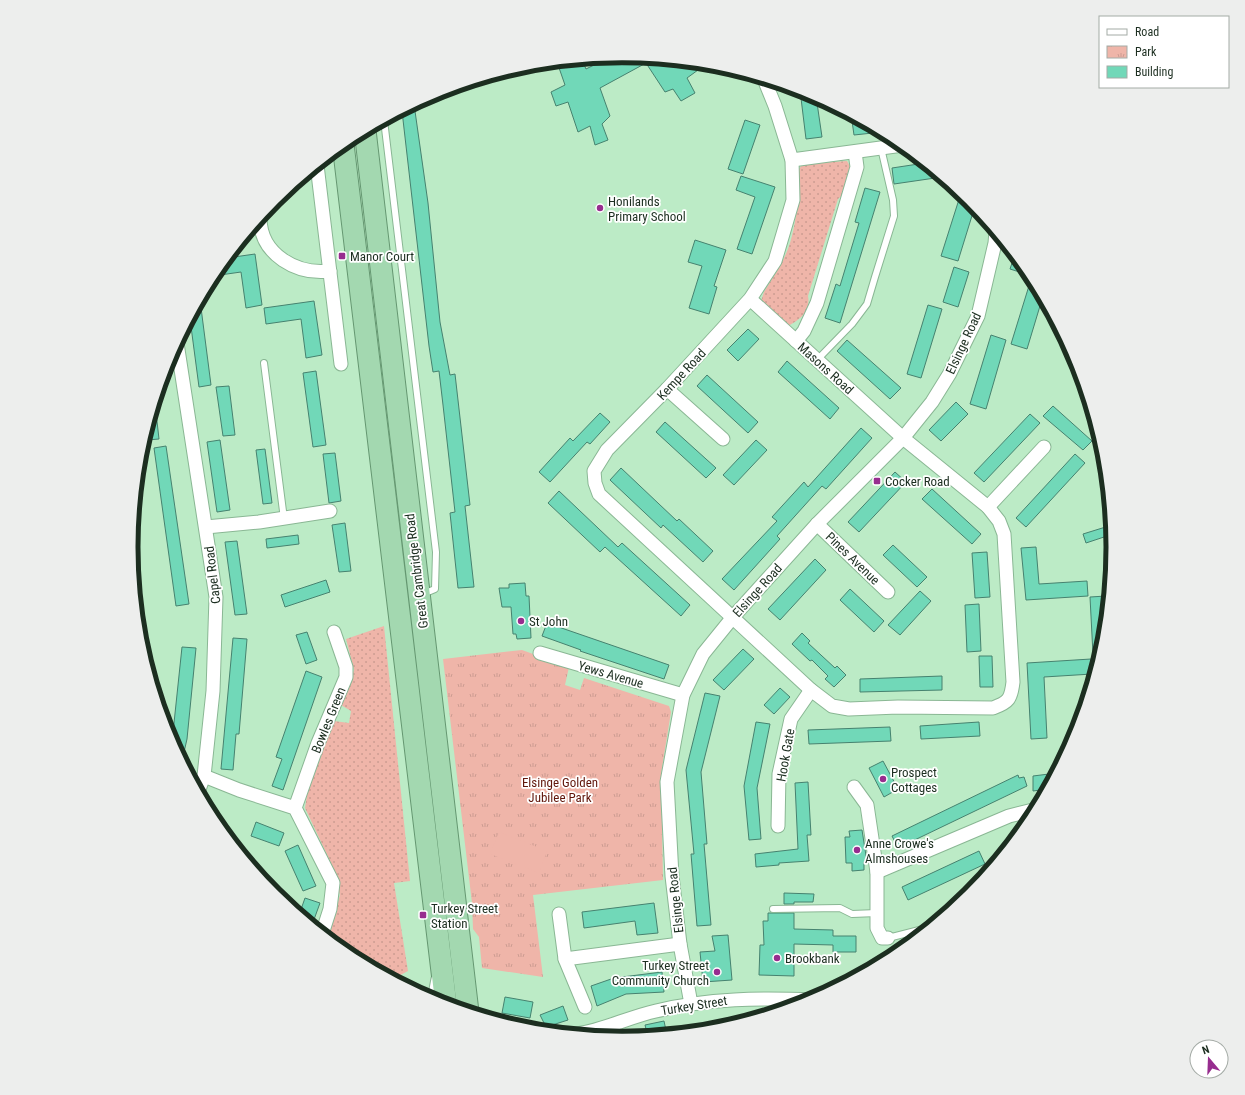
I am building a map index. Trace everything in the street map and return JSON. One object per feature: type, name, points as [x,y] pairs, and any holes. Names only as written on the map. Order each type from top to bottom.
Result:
[{"type":"highway","name":"Great Cambridge Road","points":[[366,137],[467,1006]]},
{"type":"highway","name":"Great Cambridge Road","points":[[344,152],[445,998]]},
{"type":"street","name":"Kempe Road","points":[[733,617],[599,494],[595,483],[594,471],[607,450],[667,389],[750,299],[774,260],[784,235],[793,200],[792,160],[775,106],[767,86]]},
{"type":"street","points":[[792,160],[894,146]]},
{"type":"street","points":[[796,341],[804,331],[817,303],[857,167],[854,152]]},
{"type":"street","points":[[319,171],[341,364]]},
{"type":"street","points":[[261,225],[267,243],[273,252],[288,264],[306,271],[330,271]]},
{"type":"street","name":"Elsinge Road","points":[[691,1004],[680,944],[672,876],[667,782],[683,695],[703,654],[733,617],[817,524],[903,438],[932,402],[947,379],[978,316],[994,250],[995,238]]},
{"type":"street","name":"Masons Road","points":[[750,299],[903,438]]},
{"type":"street","name":"Capel Road","points":[[179,353],[216,597],[213,691],[204,776],[200,785]]},
{"type":"street","points":[[667,389],[723,439]]},
{"type":"street","points":[[733,617],[811,690],[832,706],[849,709],[898,707],[993,708],[1003,704],[1011,697],[1014,682],[1004,534],[999,521],[988,508],[903,438]]},
{"type":"street","points":[[988,508],[1044,447]]},
{"type":"street","points":[[206,527],[284,519],[330,511]]},
{"type":"street","name":"Pines Avenue","points":[[817,524],[888,592]]},
{"type":"street","name":"Bowles Green","points":[[295,808],[318,743],[346,677],[346,667],[334,632]]},
{"type":"street","name":"Yews Avenue","points":[[540,653],[683,695]]},
{"type":"street","name":"Hook Gate","points":[[778,826],[779,774],[791,719],[811,690]]},
{"type":"street","points":[[204,776],[239,790],[295,808],[333,883],[330,909],[324,929]]},
{"type":"street","points":[[854,786],[867,805],[877,872],[877,928],[882,938],[888,938]]},
{"type":"street","points":[[877,872],[1009,816],[1029,811]]},
{"type":"street","points":[[559,914],[565,959],[585,1007]]},
{"type":"street","points":[[565,959],[680,944]]},
{"type":"street","points":[[435,994],[441,965]]},
{"type":"street","name":"Turkey Street","points":[[587,1031],[655,1011],[691,1004],[751,997],[797,999]]},
{"type":"lane","points":[[385,126],[436,552],[435,589],[427,594],[419,595]]},
{"type":"lane","points":[[817,360],[852,324],[867,304],[894,216],[893,200],[881,148]]},
{"type":"lane","points":[[264,363],[284,519]]},
{"type":"lane","points":[[773,909],[840,908],[852,914],[877,913]]},
{"type":"lane","points":[[888,938],[920,930]]},
{"type":"green space","points":[[847,161],[851,168],[845,193],[838,199],[808,296],[808,306],[804,314],[797,321],[788,326],[761,301],[764,292],[782,262],[790,243],[797,207],[797,171],[803,164]]},
{"type":"green space","points":[[384,626],[410,881],[394,883],[408,971],[398,976],[353,950],[329,933],[340,895],[330,861],[305,808],[308,789],[334,721],[349,723],[351,711],[341,705],[354,670],[346,639]]},
{"type":"green space","name":"Elsinge Golden Jubilee Park","points":[[522,650],[569,667],[565,685],[580,690],[584,678],[669,706],[671,712],[661,774],[663,880],[533,895],[543,977],[482,968],[479,937],[473,929],[472,903],[443,659]]},
{"type":"green space","points":[[499,832],[547,851],[539,873],[490,854]]},
{"type":"building","points":[[596,64],[645,64],[600,88],[610,116],[602,124],[608,140],[595,145],[590,126],[578,132],[568,102],[556,106],[551,92],[565,85],[559,67],[584,65],[586,69]]},
{"type":"building","points":[[647,64],[697,69],[698,70],[687,78],[695,93],[681,101],[673,89],[665,92]]},
{"type":"building","points":[[801,97],[817,104],[822,137],[806,139]]},
{"type":"building","points":[[415,110],[428,203],[440,322],[450,375],[455,374],[470,505],[465,506],[474,587],[458,588],[450,513],[455,512],[439,371],[433,372],[403,116]]},
{"type":"building","points":[[745,120],[760,125],[743,174],[728,169]]},
{"type":"building","points":[[852,121],[873,133],[854,135]]},
{"type":"building","points":[[918,164],[936,178],[894,184],[892,168]]},
{"type":"building","points":[[741,176],[775,187],[752,254],[737,249],[755,197],[736,190]]},
{"type":"building","points":[[865,188],[880,192],[840,323],[825,318],[836,284],[840,286],[859,223],[855,222]]},
{"type":"building","points":[[959,199],[973,213],[958,261],[941,256]]},
{"type":"building","points":[[695,240],[726,250],[714,286],[717,287],[709,314],[689,308],[702,266],[688,262]]},
{"type":"building","points":[[255,254],[262,305],[246,308],[241,272],[222,275],[235,257]]},
{"type":"building","points":[[1013,261],[1021,273],[1010,269]]},
{"type":"building","points":[[954,267],[969,272],[958,307],[943,302]]},
{"type":"building","points":[[1029,285],[1041,303],[1027,349],[1011,344]]},
{"type":"building","points":[[314,301],[322,355],[306,358],[301,319],[266,324],[264,308]]},
{"type":"building","points":[[928,305],[942,309],[921,378],[907,374]]},
{"type":"building","points":[[201,309],[211,385],[199,387],[191,327]]},
{"type":"building","points":[[748,329],[759,339],[738,361],[727,350]]},
{"type":"building","points":[[991,335],[1006,340],[986,409],[970,404]]},
{"type":"building","points":[[847,340],[901,388],[890,399],[837,351]]},
{"type":"building","points":[[787,361],[839,408],[830,419],[778,372]]},
{"type":"building","points":[[316,371],[326,445],[313,447],[303,373]]},
{"type":"building","points":[[707,375],[758,422],[748,433],[697,386]]},
{"type":"building","points":[[229,386],[235,435],[223,436],[216,387]]},
{"type":"building","points":[[956,402],[968,414],[941,441],[929,430]]},
{"type":"building","points":[[1053,406],[1092,441],[1083,450],[1043,416]]},
{"type":"building","points":[[600,413],[610,422],[590,444],[587,442],[550,482],[539,472],[570,438],[573,441]]},
{"type":"building","points":[[1030,414],[1040,423],[984,482],[974,473]]},
{"type":"building","points":[[156,417],[159,439],[150,440]]},
{"type":"building","points":[[665,422],[716,468],[706,478],[656,432]]},
{"type":"building","points":[[861,428],[872,438],[826,489],[822,486],[777,536],[780,539],[734,590],[722,579],[777,521],[772,517],[804,482],[808,487]]},
{"type":"building","points":[[220,440],[230,510],[217,512],[207,442]]},
{"type":"building","points":[[756,440],[767,450],[734,485],[723,475]]},
{"type":"building","points":[[166,446],[189,604],[176,606],[154,448]]},
{"type":"building","points":[[265,449],[272,503],[263,504],[256,450]]},
{"type":"building","points":[[335,453],[341,501],[329,503],[323,454]]},
{"type":"building","points":[[1075,454],[1085,463],[1026,527],[1016,518]]},
{"type":"building","points":[[621,468],[677,521],[679,519],[713,551],[703,562],[663,525],[661,528],[610,480]]},
{"type":"building","points":[[895,472],[906,482],[859,532],[848,522]]},
{"type":"building","points":[[932,489],[981,534],[972,544],[922,499]]},
{"type":"building","points":[[559,491],[618,547],[622,543],[690,605],[681,616],[605,547],[600,552],[548,503]]},
{"type":"building","points":[[345,523],[351,571],[339,572],[332,525]]},
{"type":"building","points":[[1106,527],[1107,536],[1086,543],[1083,534]]},
{"type":"building","points":[[298,535],[299,544],[267,548],[266,539]]},
{"type":"building","points":[[237,541],[247,614],[235,615],[225,542]]},
{"type":"building","points":[[893,545],[927,577],[917,587],[883,555]]},
{"type":"building","points":[[1036,547],[1039,584],[1087,581],[1088,596],[1026,600],[1021,548]]},
{"type":"building","points":[[987,552],[990,597],[975,598],[972,553]]},
{"type":"building","points":[[815,559],[826,570],[780,620],[768,609]]},
{"type":"building","points":[[326,580],[330,592],[285,607],[281,595]]},
{"type":"building","name":"St John","points":[[525,583],[526,596],[529,596],[531,638],[517,639],[516,634],[513,634],[511,607],[502,607],[499,588],[509,588],[509,584]]},
{"type":"building","points":[[850,589],[884,621],[874,632],[840,600]]},
{"type":"building","points":[[920,591],[931,601],[900,635],[888,625]]},
{"type":"building","points":[[1104,596],[1098,642],[1093,660],[1090,597]]},
{"type":"building","points":[[979,604],[981,651],[967,652],[965,605]]},
{"type":"building","points":[[547,623],[669,665],[664,679],[580,651],[581,650],[542,636]]},
{"type":"building","points":[[307,632],[317,660],[306,664],[296,635]]},
{"type":"building","points":[[802,633],[810,641],[808,643],[835,668],[837,666],[846,675],[834,687],[825,679],[828,676],[812,660],[810,661],[792,644]]},
{"type":"building","points":[[233,638],[247,639],[239,734],[236,734],[233,770],[221,769]]},
{"type":"building","points":[[182,647],[196,648],[187,739],[184,753],[173,729]]},
{"type":"building","points":[[743,649],[754,659],[724,690],[713,680]]},
{"type":"building","points":[[979,656],[992,656],[993,687],[980,687]]},
{"type":"building","points":[[1091,659],[1092,667],[1090,674],[1044,677],[1047,738],[1031,739],[1027,663]]},
{"type":"building","points":[[306,671],[322,677],[283,790],[272,786],[282,759],[276,757]]},
{"type":"building","points":[[942,676],[942,690],[860,692],[860,679]]},
{"type":"building","points":[[780,688],[790,697],[774,714],[764,705]]},
{"type":"building","points":[[705,693],[720,696],[701,772],[707,844],[704,844],[711,925],[697,926],[691,854],[694,854],[686,770]]},
{"type":"building","points":[[756,722],[770,724],[757,788],[761,839],[749,840],[744,786]]},
{"type":"building","points":[[979,722],[980,736],[921,739],[920,726]]},
{"type":"building","points":[[890,727],[891,741],[809,744],[808,730]]},
{"type":"building","name":"Prospect Cottages","points":[[883,761],[898,789],[884,797],[869,768]]},
{"type":"building","points":[[1051,774],[1042,790],[1033,791],[1033,776]]},
{"type":"building","points":[[1018,775],[1019,778],[1024,777],[1027,786],[898,848],[892,836]]},
{"type":"building","points":[[808,782],[811,835],[807,835],[809,861],[779,863],[779,865],[756,867],[755,854],[798,849],[795,783]]},
{"type":"building","points":[[256,822],[284,833],[279,846],[251,836]]},
{"type":"building","name":"Anne Crowe's Almshouses","points":[[862,830],[867,862],[864,862],[864,870],[852,871],[852,863],[846,863],[845,837],[850,837],[849,831]]},
{"type":"building","points":[[298,845],[316,886],[303,891],[285,851]]},
{"type":"building","points":[[979,851],[985,864],[908,900],[902,887]]},
{"type":"building","points":[[784,893],[814,894],[813,902],[794,902],[794,904],[784,904]]},
{"type":"building","points":[[305,898],[320,903],[314,921],[301,910]]},
{"type":"building","points":[[654,903],[658,933],[637,935],[635,921],[584,928],[582,912]]},
{"type":"building","points":[[768,913],[794,913],[794,929],[833,930],[833,936],[856,936],[856,952],[833,952],[833,945],[794,944],[794,976],[759,975],[760,945],[764,945],[763,921],[768,921]]},
{"type":"building","points":[[728,935],[732,980],[703,982],[700,952],[715,951],[712,936]]},
{"type":"building","points":[[662,972],[664,992],[626,994],[597,1006],[591,986],[614,978]]},
{"type":"building","points":[[505,997],[533,1002],[530,1018],[502,1013]]},
{"type":"building","points":[[563,1006],[568,1020],[545,1026],[540,1015]]},
{"type":"building","points":[[664,1021],[666,1030],[647,1031],[645,1025]]},
{"type":"place","name":"Honilands Primary School","points":[[600,208]]},
{"type":"place","name":"Manor Court","points":[[342,256]]},
{"type":"place","name":"Cocker Road","points":[[877,481]]},
{"type":"place","name":"St John","points":[[521,621]]},
{"type":"place","name":"Prospect Cottages","points":[[883,779]]},
{"type":"place","name":"Anne Crowe's Almshouses","points":[[857,850]]},
{"type":"place","name":"Turkey Street Station","points":[[423,915]]},
{"type":"place","name":"Brookbank","points":[[777,958]]},
{"type":"place","name":"Turkey Street Community Church","points":[[717,972]]}]
